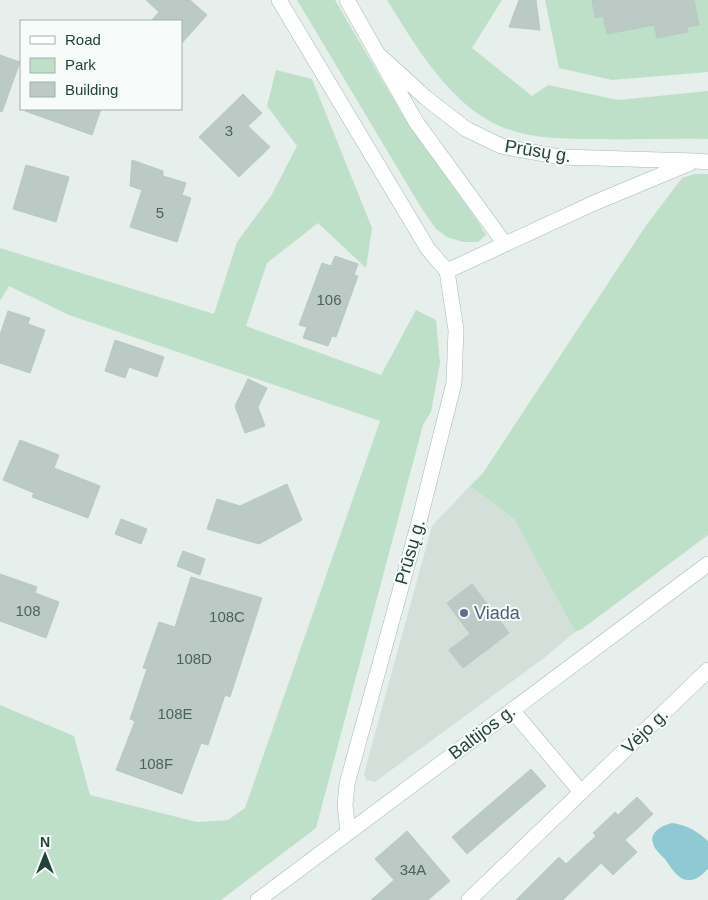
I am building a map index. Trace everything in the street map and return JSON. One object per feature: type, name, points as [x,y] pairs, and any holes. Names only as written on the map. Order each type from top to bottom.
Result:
[{"type":"street","points":[[279,0],[428,249],[447,271]]},
{"type":"street","name":"Prūsų g.","points":[[347,0],[416,122],[505,244]]},
{"type":"street","name":"Prūsų g.","points":[[380,56],[426,98],[460,124],[501,146],[560,157],[702,162]]},
{"type":"street","name":"Prūsų g.","points":[[348,832],[345,805],[347,784],[419,522],[454,384],[456,330],[447,271],[594,203],[702,162]]},
{"type":"street","name":"Baltijos g.","points":[[258,900],[708,564]]},
{"type":"street","name":"Vėjo g.","points":[[468,900],[708,670]]},
{"type":"street","points":[[512,710],[581,792]]},
{"type":"shaded area","points":[[470,486],[514,519],[575,632],[544,658],[375,782],[367,780],[364,775],[369,755],[432,526]]},
{"type":"green space","points":[[297,0],[335,0],[405,119],[479,223],[486,235],[478,242],[463,242],[447,237],[436,229],[422,209]]},
{"type":"green space","points":[[387,0],[502,0],[472,48],[532,96],[548,85],[618,100],[708,91],[708,139],[557,138],[527,135],[499,126],[470,108],[443,81],[418,49]]},
{"type":"green space","points":[[545,0],[592,0],[595,18],[603,16],[607,34],[636,28],[653,21],[657,38],[688,32],[687,27],[699,25],[694,0],[708,0],[708,72],[612,80],[559,68]]},
{"type":"green space","points":[[276,70],[312,79],[372,228],[366,268],[318,223],[267,263],[246,326],[381,375],[416,310],[436,320],[440,363],[431,412],[423,425],[316,828],[221,900],[0,900],[0,705],[74,736],[90,795],[197,822],[228,820],[245,808],[380,421],[69,315],[9,286],[0,301],[0,248],[214,314],[237,242],[271,196],[297,146],[267,106]]},
{"type":"green space","points":[[695,174],[708,174],[708,535],[582,629],[575,632],[514,519],[470,486],[483,473],[645,227],[682,178]]},
{"type":"water","points":[[672,823],[692,829],[708,841],[708,869],[697,878],[688,880],[681,878],[656,850],[652,839],[655,832],[661,827]]},
{"type":"building","points":[[146,0],[190,0],[207,15],[182,43],[182,20],[152,20],[159,12]]},
{"type":"building","points":[[519,0],[536,0],[540,30],[509,27]]},
{"type":"building","points":[[592,0],[694,0],[699,25],[687,27],[688,32],[657,38],[654,25],[607,34],[603,16],[595,18]]},
{"type":"building","points":[[0,55],[20,62],[2,112],[0,111]]},
{"type":"building","points":[[243,94],[262,113],[248,126],[270,147],[239,177],[199,137]]},
{"type":"building","points":[[26,110],[101,110],[92,135]]},
{"type":"building","points":[[132,160],[163,171],[163,176],[186,183],[182,195],[191,198],[177,242],[130,227],[142,190],[130,186]]},
{"type":"building","points":[[26,165],[69,177],[56,222],[13,209]]},
{"type":"building","points":[[335,256],[358,264],[354,275],[358,276],[336,337],[332,336],[328,346],[303,338],[307,327],[299,325],[322,263],[331,266]]},
{"type":"building","points":[[8,311],[30,318],[28,324],[45,330],[30,373],[0,363],[0,335]]},
{"type":"building","points":[[115,340],[164,357],[157,377],[129,367],[125,378],[105,371]]},
{"type":"building","points":[[248,379],[267,388],[258,407],[265,426],[245,433],[235,406]]},
{"type":"building","points":[[20,440],[59,455],[54,468],[100,486],[88,518],[32,497],[34,493],[3,480]]},
{"type":"building","points":[[287,484],[302,520],[259,544],[207,529],[217,499],[240,506]]},
{"type":"building","points":[[121,519],[147,529],[141,544],[115,534]]},
{"type":"building","points":[[183,551],[205,559],[200,575],[177,566]]},
{"type":"building","points":[[0,574],[37,587],[35,593],[59,602],[46,638],[0,621]]},
{"type":"building","points":[[191,577],[262,598],[230,697],[225,695],[208,745],[201,743],[182,794],[116,770],[135,721],[130,719],[147,669],[143,668],[159,622],[175,627]]},
{"type":"building","points":[[472,584],[509,633],[463,668],[449,650],[470,634],[447,603]]},
{"type":"building","points":[[531,769],[546,786],[467,854],[452,837]]},
{"type":"building","points":[[637,797],[653,814],[625,840],[637,852],[613,875],[601,863],[563,900],[516,900],[559,857],[566,864],[596,836],[593,833],[615,812],[618,815]]},
{"type":"building","points":[[407,831],[450,881],[428,900],[371,900],[394,880],[375,859]]},
{"type":"place","name":"Viada","points":[[464,613]]}]
